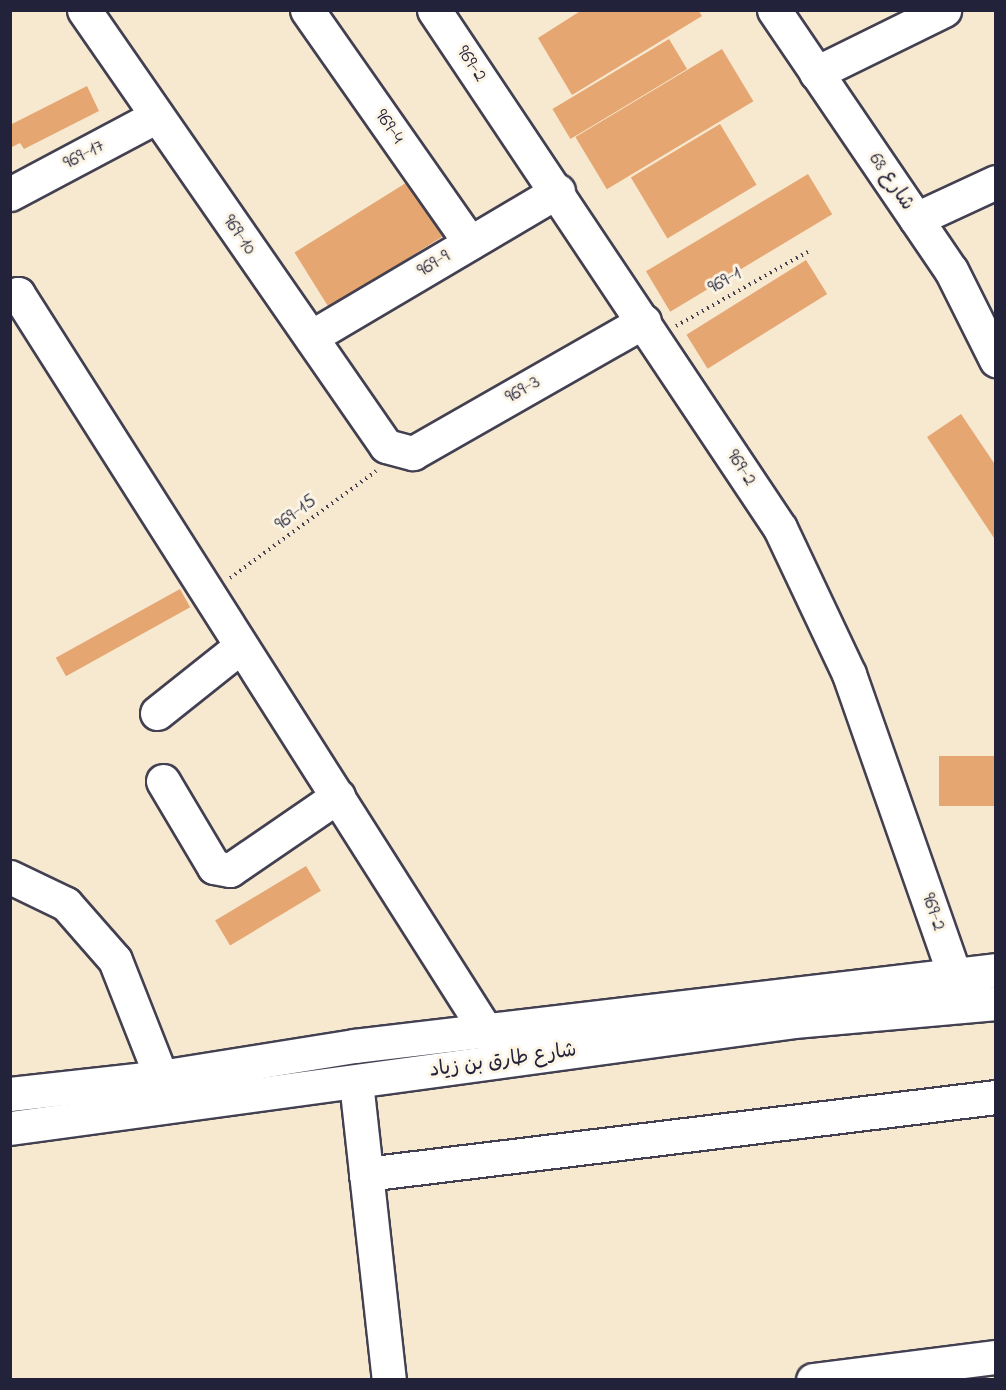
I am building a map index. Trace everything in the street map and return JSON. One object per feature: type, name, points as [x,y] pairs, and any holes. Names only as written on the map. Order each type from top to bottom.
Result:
[{"type":"street","name":"969-10","points":[[84,10],[386,446],[400,452]]},
{"type":"street","name":"969-4","points":[[307,10],[470,243]]},
{"type":"street","name":"969-2","points":[[434,10],[558,191],[780,528],[849,674],[954,974]]},
{"type":"street","name":"شارع 68","points":[[774,10],[951,270],[996,360]]},
{"type":"street","points":[[816,73],[944,10]]},
{"type":"street","name":"969-17","points":[[10,194],[157,117]]},
{"type":"street","points":[[916,219],[996,182]]},
{"type":"street","name":"969-9","points":[[311,338],[558,191]]},
{"type":"street","points":[[13,291],[240,648],[338,796],[486,1031]]},
{"type":"street","name":"969-3","points":[[400,452],[413,453],[649,330]]},
{"type":"street","points":[[157,713],[240,648]]},
{"type":"street","points":[[163,781],[214,867],[230,870],[338,796]]},
{"type":"street","points":[[10,877],[66,904],[115,960],[161,1077]]},
{"type":"street","name":"شارع طارق بن زياد","points":[[10,1094],[161,1077],[354,1046],[996,970]]},
{"type":"street","name":"شارع طارق بن زياد","points":[[10,1128],[794,1021],[996,1003]]},
{"type":"street","points":[[356,1082],[389,1380]]},
{"type":"street","points":[[366,1174],[996,1097]]},
{"type":"street","points":[[813,1380],[911,1373],[996,1357]]},
{"type":"path","name":"969-1","points":[[649,330],[811,250]]},
{"type":"path","name":"969-15","points":[[207,593],[292,536],[400,452]]},
{"type":"building","points":[[582,10],[698,10],[702,16],[572,95],[538,38]]},
{"type":"building","points":[[669,39],[687,69],[570,139],[552,109]]},
{"type":"building","points":[[722,49],[753,101],[607,189],[575,137]]},
{"type":"building","points":[[87,86],[99,111],[24,149],[20,143],[10,148],[10,125]]},
{"type":"building","points":[[720,124],[757,185],[667,238],[631,178]]},
{"type":"building","points":[[808,174],[832,214],[670,312],[646,271]]},
{"type":"building","points":[[409,181],[443,236],[329,308],[295,253]]},
{"type":"building","points":[[806,260],[827,294],[708,369],[686,335]]},
{"type":"building","points":[[961,414],[996,466],[996,541],[927,437]]},
{"type":"building","points":[[180,589],[190,607],[66,676],[56,658]]},
{"type":"building","points":[[939,756],[996,756],[996,806],[939,806]]},
{"type":"building","points":[[306,866],[321,891],[230,945],[215,921]]}]
